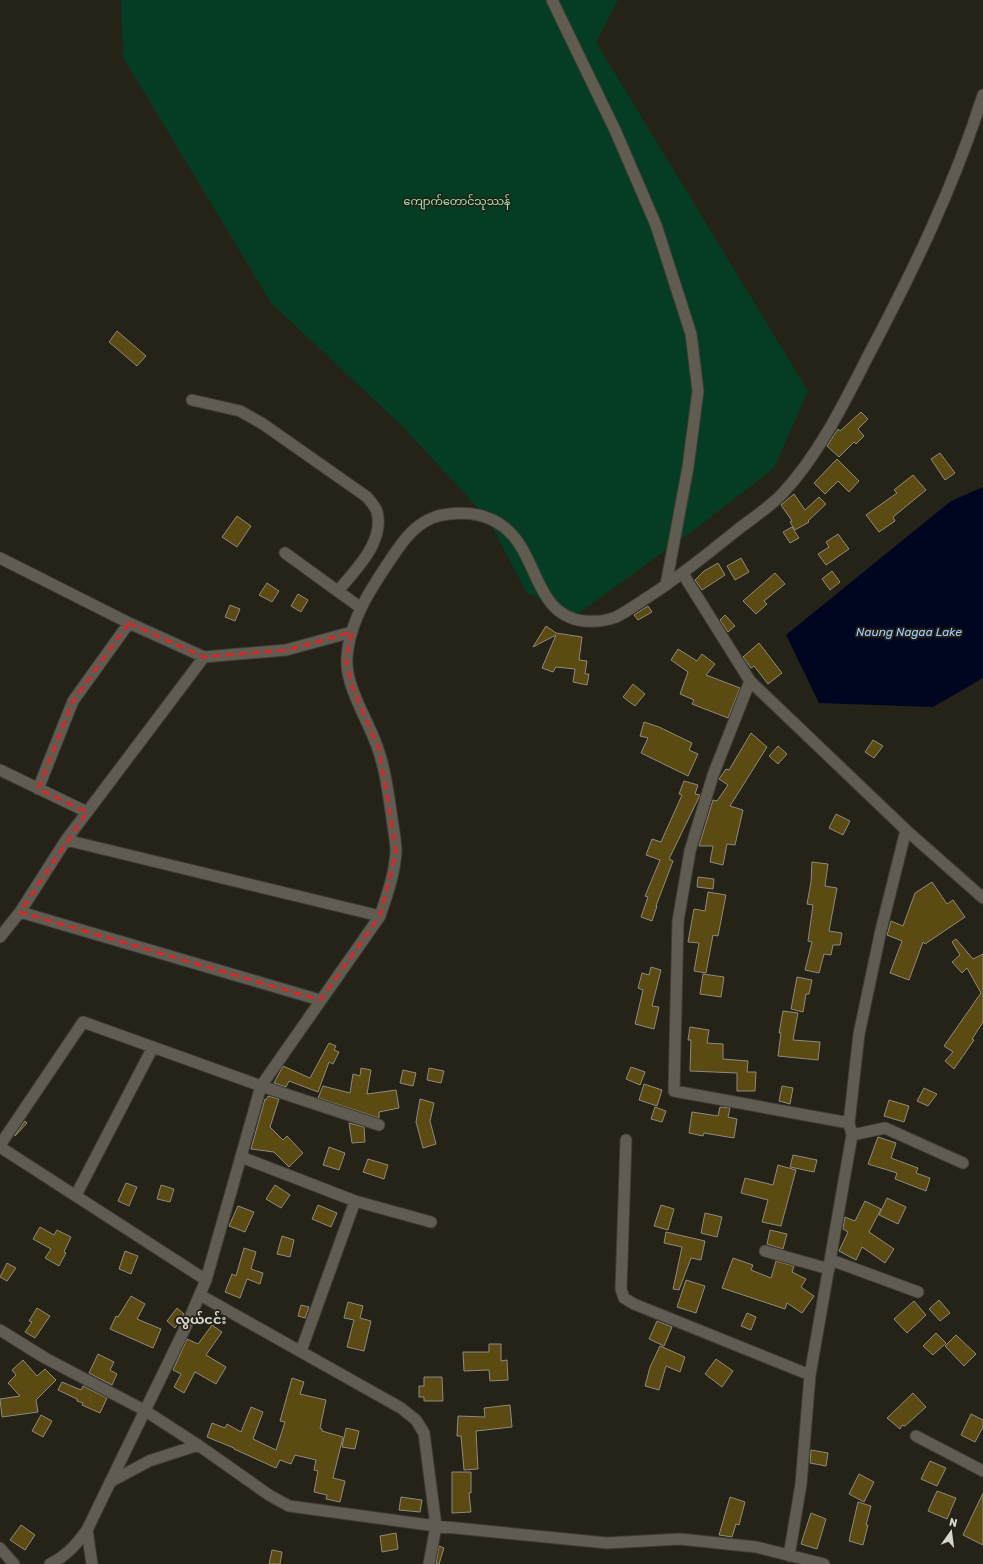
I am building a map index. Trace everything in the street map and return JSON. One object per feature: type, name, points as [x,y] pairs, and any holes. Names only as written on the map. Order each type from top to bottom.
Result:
[{"type":"street","points":[[552,0],[615,130],[656,225],[691,334],[698,391],[688,467],[666,585]]},
{"type":"street","points":[[50,1564],[62,1558],[77,1544],[87,1530],[200,1295],[206,1280],[262,1086],[320,1000],[380,916],[390,884],[396,850],[389,798],[379,749],[353,689],[346,661],[352,632],[361,608],[397,549],[415,526],[440,515],[464,512],[483,515],[499,524],[515,538],[540,586],[551,603],[563,615],[578,620],[596,622],[616,617],[683,574],[781,495],[814,454],[848,394],[914,269],[966,148],[983,95]]},
{"type":"street","points":[[192,400],[240,411],[246,414],[263,424],[367,497],[377,511],[378,526],[370,550],[338,592]]},
{"type":"street","points":[[285,553],[361,608]]},
{"type":"street","points":[[0,558],[129,623],[204,657],[286,650],[352,632]]},
{"type":"street","points":[[683,574],[750,681],[906,830],[983,898]]},
{"type":"street","points":[[38,789],[73,701],[129,623]]},
{"type":"street","points":[[0,937],[20,912],[66,840],[204,657]]},
{"type":"street","points":[[750,681],[713,775],[690,851],[678,921],[674,1091],[849,1123]]},
{"type":"street","points":[[0,770],[87,812]]},
{"type":"street","points":[[789,1556],[801,1484],[810,1375],[852,1135],[849,1123],[859,1034],[881,930],[906,830]]},
{"type":"street","points":[[66,840],[380,916]]},
{"type":"street","points":[[20,912],[320,1000]]},
{"type":"street","points":[[206,1280],[0,1146],[83,1022],[262,1086],[379,1125]]},
{"type":"street","points":[[76,1195],[153,1046]]},
{"type":"street","points":[[852,1135],[885,1128],[963,1163]]},
{"type":"street","points":[[626,1140],[621,1289],[624,1298],[634,1304],[810,1375]]},
{"type":"street","points":[[241,1157],[355,1201],[431,1222]]},
{"type":"street","points":[[301,1351],[355,1201]]},
{"type":"street","points":[[765,1251],[830,1265],[918,1292]]},
{"type":"street","points":[[200,1295],[401,1408],[416,1420],[424,1433],[436,1526],[429,1564]]},
{"type":"street","points":[[0,1330],[45,1358],[144,1410],[198,1445],[269,1495],[289,1506],[436,1526],[607,1543],[680,1539],[756,1547],[824,1564]]},
{"type":"street","points":[[916,1436],[983,1471]]},
{"type":"street","points":[[110,1482],[149,1461],[198,1445]]},
{"type":"street","points":[[87,1530],[92,1564]]},
{"type":"street","points":[[0,1548],[14,1564]]},
{"type":"highlighted area","points":[[129,623],[204,657],[286,650],[352,632],[346,661],[353,689],[379,749],[396,851],[380,916],[320,1000],[20,912],[87,812],[38,789],[73,701]]},
{"type":"green space","name":"ကျောက်တောင်သုဿန်","points":[[121,0],[618,0],[596,42],[808,391],[774,468],[702,524],[575,616],[527,593],[488,519],[402,426],[271,303],[123,57]]},
{"type":"water","name":"Naung Nagaa Lake","points":[[983,487],[983,678],[933,707],[819,703],[786,635],[951,501]]},
{"type":"building","points":[[117,331],[146,356],[137,366],[109,342]]},
{"type":"building","points":[[861,412],[868,419],[858,429],[864,436],[856,444],[854,442],[839,457],[827,446],[838,429],[840,431]]},
{"type":"building","points":[[940,453],[955,473],[945,480],[931,459]]},
{"type":"building","points":[[837,459],[859,481],[849,492],[838,481],[825,494],[814,483]]},
{"type":"building","points":[[913,475],[926,490],[893,517],[895,521],[879,532],[866,515],[897,493],[894,490]]},
{"type":"building","points":[[794,494],[805,510],[819,497],[826,504],[808,521],[809,522],[795,530],[790,522],[792,521],[781,505]]},
{"type":"building","points":[[237,516],[251,526],[237,547],[222,537]]},
{"type":"building","points":[[792,527],[799,538],[790,543],[783,532]]},
{"type":"building","points":[[838,534],[849,549],[826,565],[818,554],[829,547],[826,542]]},
{"type":"building","points":[[741,558],[749,572],[735,580],[727,566]]},
{"type":"building","points":[[718,563],[725,575],[702,590],[695,580],[704,571]]},
{"type":"building","points":[[832,571],[840,582],[830,590],[822,579]]},
{"type":"building","points":[[775,573],[785,584],[764,601],[767,604],[756,614],[743,601]]},
{"type":"building","points":[[267,583],[279,591],[272,602],[259,595]]},
{"type":"building","points":[[298,594],[308,600],[301,612],[291,606]]},
{"type":"building","points":[[230,605],[240,609],[235,621],[225,617]]},
{"type":"building","points":[[648,606],[652,612],[638,620],[634,615]]},
{"type":"building","points":[[725,615],[735,626],[728,632],[720,620]]},
{"type":"building","points":[[546,626],[556,633],[582,637],[579,660],[587,661],[585,674],[589,674],[587,685],[573,682],[575,669],[556,667],[553,672],[542,668],[556,635],[533,647]]},
{"type":"building","points":[[759,643],[782,673],[768,684],[754,666],[751,668],[743,657]]},
{"type":"building","points":[[678,649],[697,661],[702,654],[715,664],[706,675],[740,688],[728,718],[692,704],[694,700],[680,694],[688,672],[671,660]]},
{"type":"building","points":[[633,684],[645,694],[635,706],[623,697]]},
{"type":"building","points":[[644,722],[659,727],[692,743],[689,750],[698,754],[688,776],[641,753],[648,738],[640,736]]},
{"type":"building","points":[[751,733],[767,747],[730,806],[743,810],[735,845],[727,844],[723,865],[710,862],[713,846],[699,846],[713,800],[717,801],[728,785],[719,779],[726,769],[729,770]]},
{"type":"building","points":[[873,740],[883,746],[874,758],[865,752]]},
{"type":"building","points":[[778,746],[787,754],[778,764],[769,756]]},
{"type":"building","points":[[684,781],[698,785],[695,794],[700,795],[669,859],[673,861],[652,921],[641,917],[648,897],[645,896],[660,860],[646,855],[652,839],[661,842],[682,795],[679,794]]},
{"type":"building","points":[[836,814],[850,821],[843,835],[829,828]]},
{"type":"building","points":[[812,862],[828,864],[825,886],[837,888],[829,931],[842,933],[840,945],[833,945],[831,955],[824,954],[819,973],[805,970],[812,942],[808,941],[813,905],[807,904],[811,882]]},
{"type":"building","points":[[698,877],[714,879],[713,889],[697,887]]},
{"type":"building","points":[[932,882],[947,904],[953,900],[965,917],[925,944],[923,942],[909,980],[890,973],[902,941],[887,935],[891,921],[903,926],[915,893]]},
{"type":"building","points":[[708,892],[726,895],[718,936],[713,935],[706,973],[694,971],[699,943],[688,942],[694,909],[705,911]]},
{"type":"building","points":[[956,939],[973,959],[983,954],[983,1022],[972,1039],[974,1040],[954,1069],[945,1061],[953,1052],[944,1046],[981,993],[967,968],[962,973],[952,962],[960,955],[952,942]]},
{"type":"building","points":[[651,967],[661,970],[652,1006],[659,1007],[654,1029],[635,1024],[643,990],[638,988],[642,973],[649,975]]},
{"type":"building","points":[[703,974],[724,977],[721,997],[700,994]]},
{"type":"building","points":[[797,977],[812,980],[809,994],[806,994],[803,1012],[791,1009]]},
{"type":"building","points":[[783,1011],[798,1013],[793,1040],[820,1042],[818,1060],[778,1056],[781,1033],[779,1033]]},
{"type":"building","points":[[690,1027],[709,1030],[707,1043],[723,1044],[723,1059],[748,1061],[747,1072],[756,1072],[755,1091],[737,1091],[737,1073],[690,1071],[691,1040],[688,1040]]},
{"type":"building","points":[[329,1043],[336,1046],[334,1050],[339,1052],[333,1064],[329,1062],[318,1092],[289,1081],[286,1087],[274,1083],[283,1066],[310,1078]]},
{"type":"building","points":[[631,1067],[645,1072],[640,1085],[626,1079]]},
{"type":"building","points":[[361,1068],[371,1070],[367,1094],[396,1090],[399,1108],[379,1112],[379,1118],[318,1098],[323,1086],[350,1093],[353,1074],[360,1076]]},
{"type":"building","points":[[429,1068],[444,1071],[441,1083],[427,1080]]},
{"type":"building","points":[[403,1070],[416,1073],[413,1086],[400,1083]]},
{"type":"building","points":[[644,1084],[662,1090],[657,1106],[639,1100]]},
{"type":"building","points":[[782,1086],[793,1088],[790,1104],[779,1101]]},
{"type":"building","points":[[924,1088],[937,1094],[928,1106],[917,1101]]},
{"type":"building","points":[[268,1096],[279,1099],[270,1127],[283,1140],[287,1136],[303,1153],[289,1167],[274,1152],[251,1149],[265,1099],[266,1100]]},
{"type":"building","points":[[420,1099],[434,1103],[430,1121],[436,1144],[423,1148],[416,1122]]},
{"type":"building","points":[[889,1100],[909,1106],[904,1122],[884,1116]]},
{"type":"building","points":[[655,1107],[666,1111],[662,1122],[651,1119]]},
{"type":"building","points":[[720,1107],[730,1108],[728,1117],[737,1119],[734,1138],[704,1133],[703,1136],[689,1133],[692,1112],[718,1116]]},
{"type":"building","points":[[25,1121],[27,1123],[15,1136],[15,1135]]},
{"type":"building","points":[[349,1123],[364,1127],[365,1142],[352,1143]]},
{"type":"building","points":[[878,1137],[896,1143],[891,1158],[918,1168],[916,1173],[930,1178],[926,1191],[895,1179],[897,1173],[868,1164]]},
{"type":"building","points":[[329,1147],[345,1153],[339,1170],[323,1165]]},
{"type":"building","points":[[793,1155],[817,1160],[814,1172],[790,1167]]},
{"type":"building","points":[[368,1159],[388,1165],[384,1179],[363,1172]]},
{"type":"building","points":[[778,1165],[796,1170],[781,1226],[762,1222],[768,1200],[741,1193],[745,1178],[773,1185]]},
{"type":"building","points":[[126,1183],[137,1187],[129,1206],[118,1201]]},
{"type":"building","points":[[161,1185],[174,1189],[170,1202],[157,1199]]},
{"type":"building","points":[[275,1185],[290,1195],[281,1208],[266,1199]]},
{"type":"building","points":[[887,1198],[906,1207],[898,1224],[879,1215]]},
{"type":"building","points":[[865,1201],[881,1209],[869,1232],[894,1249],[885,1263],[862,1247],[856,1260],[839,1251],[848,1232],[843,1229],[845,1217],[855,1221]]},
{"type":"building","points":[[318,1205],[337,1213],[331,1227],[312,1219]]},
{"type":"building","points":[[661,1205],[674,1209],[668,1230],[654,1226]]},
{"type":"building","points":[[238,1206],[254,1212],[245,1232],[229,1226]]},
{"type":"building","points":[[705,1213],[722,1217],[717,1237],[701,1233]]},
{"type":"building","points":[[40,1227],[54,1235],[57,1230],[71,1237],[64,1252],[66,1253],[59,1266],[45,1258],[51,1249],[33,1239]]},
{"type":"building","points":[[770,1230],[787,1234],[783,1249],[767,1244]]},
{"type":"building","points":[[666,1232],[705,1241],[701,1260],[691,1258],[679,1290],[673,1289],[682,1247],[664,1243]]},
{"type":"building","points":[[282,1236],[294,1240],[290,1257],[277,1254]]},
{"type":"building","points":[[244,1248],[256,1252],[251,1269],[263,1273],[260,1284],[247,1279],[240,1298],[225,1292],[232,1274],[236,1276]]},
{"type":"building","points":[[125,1251],[138,1256],[131,1274],[119,1269]]},
{"type":"building","points":[[733,1258],[753,1265],[751,1270],[771,1278],[776,1261],[794,1266],[792,1272],[806,1279],[801,1287],[814,1296],[802,1313],[787,1303],[785,1309],[722,1288]]},
{"type":"building","points":[[7,1263],[16,1268],[7,1281],[0,1277]]},
{"type":"building","points":[[686,1280],[705,1286],[696,1313],[677,1307]]},
{"type":"building","points":[[131,1296],[145,1304],[137,1319],[161,1329],[153,1348],[110,1329],[116,1316],[118,1317]]},
{"type":"building","points":[[939,1300],[950,1313],[940,1321],[929,1309]]},
{"type":"building","points":[[914,1301],[926,1315],[907,1333],[894,1319]]},
{"type":"building","points":[[348,1302],[363,1306],[360,1318],[371,1321],[364,1351],[347,1347],[354,1320],[344,1318]]},
{"type":"building","points":[[301,1305],[309,1307],[305,1318],[298,1316]]},
{"type":"building","points":[[37,1308],[50,1316],[35,1338],[25,1332],[32,1322],[29,1321]]},
{"type":"building","points":[[177,1308],[184,1314],[175,1328],[167,1321]]},
{"type":"building","points":[[747,1313],[756,1317],[751,1330],[741,1326]]},
{"type":"building","points":[[657,1321],[672,1327],[664,1346],[649,1339]]},
{"type":"building","points":[[212,1325],[222,1332],[206,1355],[226,1367],[216,1384],[195,1372],[184,1393],[174,1387],[181,1374],[173,1370],[187,1339],[198,1344]]},
{"type":"building","points":[[936,1333],[946,1343],[933,1355],[923,1346]]},
{"type":"building","points":[[956,1335],[976,1354],[964,1366],[945,1346]]},
{"type":"building","points":[[489,1344],[501,1344],[501,1361],[507,1360],[508,1380],[490,1381],[489,1370],[464,1371],[463,1352],[489,1352]]},
{"type":"building","points":[[660,1346],[685,1357],[680,1372],[666,1366],[659,1390],[645,1386],[650,1367]]},
{"type":"building","points":[[98,1354],[114,1362],[110,1370],[117,1374],[112,1385],[89,1373]]},
{"type":"building","points":[[716,1359],[733,1371],[722,1387],[705,1374]]},
{"type":"building","points":[[23,1360],[37,1376],[45,1369],[56,1380],[36,1400],[38,1412],[2,1417],[0,1399],[20,1396],[8,1383],[16,1375],[12,1370]]},
{"type":"building","points":[[424,1377],[442,1377],[443,1401],[424,1401],[424,1397],[419,1397],[419,1386],[424,1386]]},
{"type":"building","points":[[292,1378],[304,1382],[300,1394],[326,1400],[320,1428],[322,1431],[343,1437],[333,1478],[345,1481],[340,1502],[326,1499],[327,1495],[314,1492],[318,1471],[314,1470],[316,1460],[295,1455],[291,1464],[280,1460],[276,1468],[207,1437],[212,1423],[225,1428],[227,1424],[241,1432],[251,1407],[263,1412],[253,1439],[276,1450],[285,1422],[280,1421]]},
{"type":"building","points":[[62,1382],[81,1390],[83,1386],[107,1398],[100,1413],[82,1405],[83,1403],[77,1401],[77,1399],[58,1390]]},
{"type":"building","points":[[913,1393],[926,1407],[905,1426],[902,1425],[900,1429],[887,1418]]},
{"type":"building","points":[[510,1405],[512,1427],[476,1431],[478,1469],[464,1470],[461,1436],[457,1436],[458,1416],[485,1417],[484,1408]]},
{"type":"building","points":[[971,1414],[983,1420],[983,1427],[975,1442],[961,1435]]},
{"type":"building","points":[[41,1415],[52,1421],[43,1437],[32,1431]]},
{"type":"building","points":[[346,1428],[359,1431],[355,1449],[342,1447]]},
{"type":"building","points":[[811,1450],[828,1453],[826,1466],[810,1463]]},
{"type":"building","points":[[930,1461],[946,1468],[937,1486],[921,1479]]},
{"type":"building","points":[[452,1472],[471,1472],[471,1493],[469,1493],[471,1512],[452,1513]]},
{"type":"building","points":[[859,1474],[874,1482],[864,1502],[849,1494]]},
{"type":"building","points":[[937,1491],[956,1498],[947,1519],[928,1511]]},
{"type":"building","points":[[983,1493],[983,1545],[963,1535]]},
{"type":"building","points":[[401,1497],[422,1500],[420,1512],[399,1510]]},
{"type":"building","points":[[730,1497],[745,1502],[739,1525],[736,1524],[732,1537],[719,1535]]},
{"type":"building","points":[[858,1502],[871,1506],[863,1545],[849,1541]]},
{"type":"building","points":[[811,1513],[826,1519],[817,1549],[801,1544]]},
{"type":"building","points":[[21,1525],[35,1535],[25,1550],[10,1540]]},
{"type":"building","points":[[396,1533],[398,1549],[382,1552],[380,1536]]},
{"type":"building","points":[[439,1546],[444,1548],[439,1564],[436,1564]]},
{"type":"building","points":[[272,1550],[282,1552],[280,1564],[269,1564]]},
{"type":"district","name":"လွယ်ငင်း","points":[[201,1319]]}]
